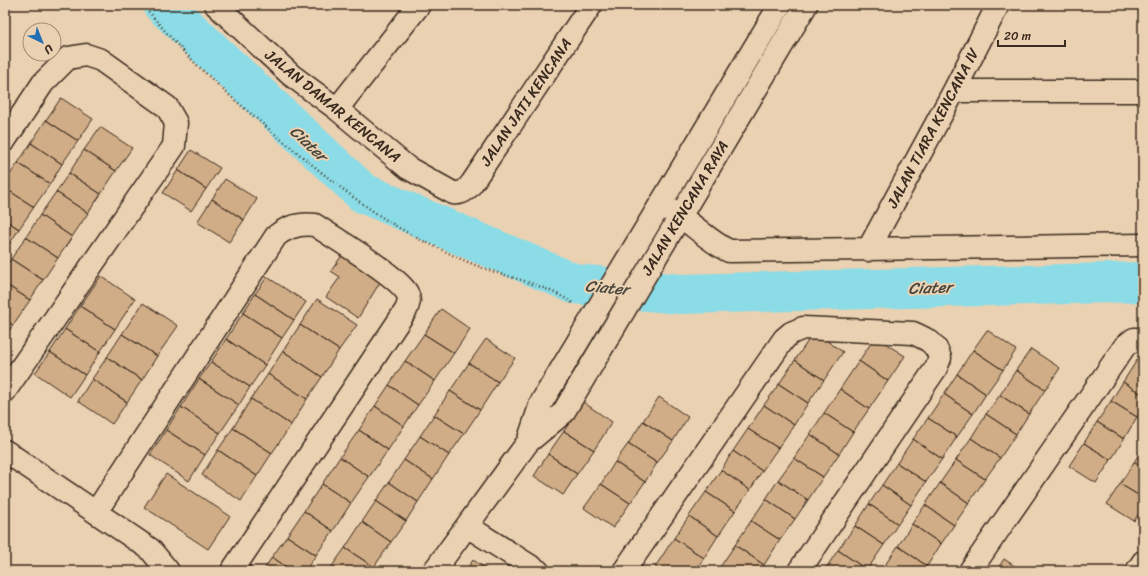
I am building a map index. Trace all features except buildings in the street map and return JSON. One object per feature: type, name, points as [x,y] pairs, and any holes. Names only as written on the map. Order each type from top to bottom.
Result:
[{"type":"street","name":"JALAN DAMAR KENCANA","points":[[216,5],[291,75],[337,109],[408,168],[458,194]]},
{"type":"street","points":[[337,109],[419,5]]},
{"type":"street","name":"JALAN JATI KENCANA","points":[[458,194],[468,189],[591,5]]},
{"type":"street","name":"JALAN KENCANA RAYA","points":[[528,442],[541,403],[780,5]]},
{"type":"street","name":"JALAN KENCANA RAYA","points":[[434,571],[528,442],[563,413],[806,5]]},
{"type":"street","name":"JALAN TIARA KENCANA IV","points":[[868,250],[954,91],[998,5]]},
{"type":"street","points":[[5,140],[43,83],[68,58],[86,55],[101,60],[167,107],[176,123],[174,146],[5,391]]},
{"type":"street","points":[[954,91],[1143,91]]},
{"type":"street","points":[[660,205],[681,215],[715,244],[729,251],[868,250],[1143,244]]},
{"type":"street","points":[[96,512],[276,236],[285,229],[296,225],[315,225],[396,280],[408,294],[410,302],[232,571]]},
{"type":"street","points":[[624,571],[784,339],[791,333],[803,328],[811,328],[913,333],[926,339],[938,349],[940,358],[936,368],[799,571]]},
{"type":"street","points":[[970,571],[1125,346],[1134,340],[1143,339]]},
{"type":"street","points":[[5,451],[150,549],[168,571]]},
{"type":"street","points":[[467,526],[538,571]]},
{"type":"street","points":[[1137,571],[1143,562]]},
{"type":"path","points":[[144,5],[157,22],[229,94],[317,169],[363,204],[418,238],[474,264],[535,284],[558,294],[593,316]]},
{"type":"waterway","name":"Ciater","points":[[163,5],[363,193],[575,284],[680,294],[1143,282]]}]
